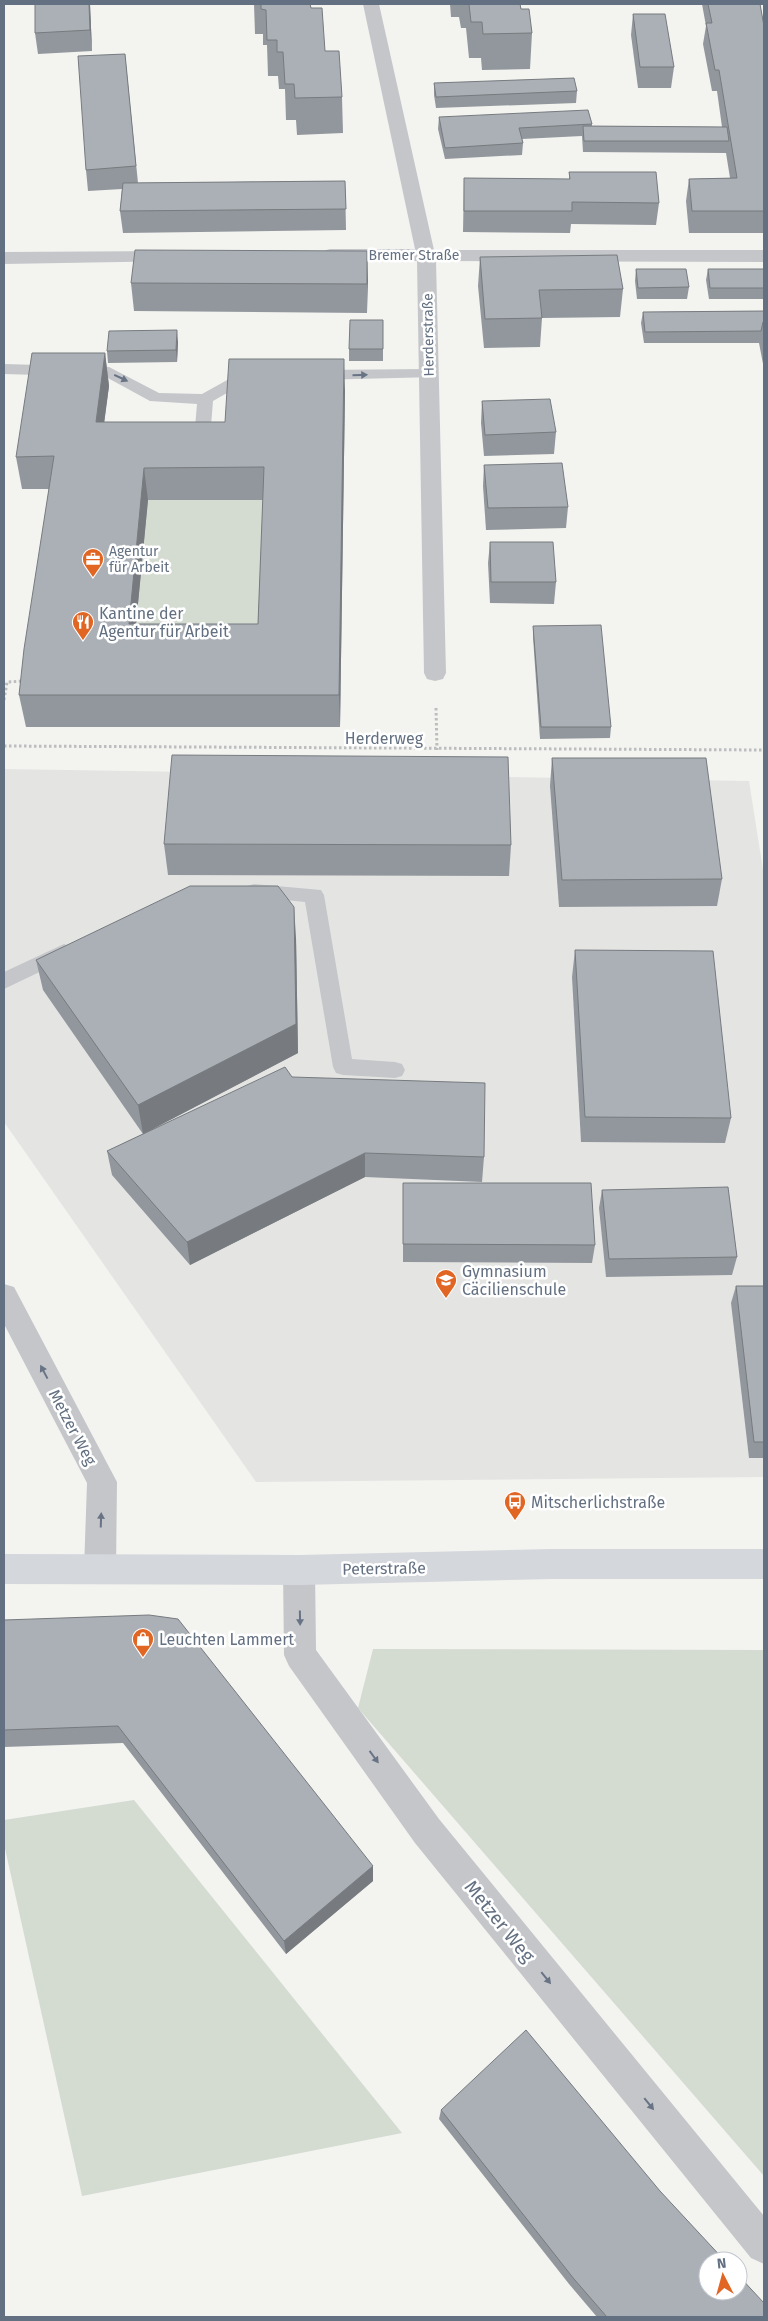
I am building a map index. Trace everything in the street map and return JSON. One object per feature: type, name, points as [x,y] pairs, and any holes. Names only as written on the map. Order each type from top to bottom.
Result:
[{"type":"main road","name":"Peterstraße","points":[[4,1569],[299,1570],[562,1564],[764,1564]]},
{"type":"street","name":"Herderstraße","points":[[371,4],[426,255],[435,673]]},
{"type":"street","points":[[4,258],[190,256]]},
{"type":"street","name":"Bremer Straße","points":[[308,256],[764,256]]},
{"type":"street","name":"Metzer Weg","points":[[4,1296],[102,1482],[100,1569]]},
{"type":"street","name":"Metzer Weg","points":[[299,1570],[300,1655],[427,1831],[764,2246]]},
{"type":"lane","points":[[4,369],[109,372],[156,398],[205,398],[244,376],[273,376]]},
{"type":"lane","points":[[302,376],[429,374]]},
{"type":"lane","points":[[201,454],[205,398]]},
{"type":"lane","points":[[240,890],[314,895],[343,1067],[395,1070]]},
{"type":"lane","points":[[4,981],[79,945]]},
{"type":"path","points":[[435,673],[437,750]]},
{"type":"path","points":[[4,700],[7,682],[30,681]]},
{"type":"path","name":"Herderweg","points":[[4,746],[437,750],[764,750]]},
{"type":"shaded area","points":[[148,500],[266,500],[260,656],[133,656]]},
{"type":"shaded area","name":"Gymnasium Cäcilienschule","points":[[4,769],[749,781],[764,876],[764,1477],[256,1482],[4,1122]]},
{"type":"shaded area","points":[[373,1649],[764,1650],[764,2176],[358,1708]]},
{"type":"shaded area","points":[[134,1800],[402,2133],[82,2196],[4,1844],[4,1820]]},
{"type":"building","points":[[35,4],[89,4],[90,30],[35,33]]},
{"type":"building","points":[[261,4],[310,4],[311,8],[322,8],[325,51],[339,51],[342,97],[295,98],[294,84],[285,84],[283,52],[277,52],[277,40],[267,40],[266,10],[261,9]]},
{"type":"building","points":[[469,4],[520,4],[521,9],[529,9],[532,33],[483,34],[482,22],[471,22]]},
{"type":"building","points":[[708,4],[760,4],[764,26],[764,211],[692,211],[689,179],[737,178],[719,70],[715,70],[706,23],[712,23]]},
{"type":"building","points":[[633,14],[665,14],[674,67],[640,67]]},
{"type":"building","points":[[125,54],[136,166],[86,170],[78,56]]},
{"type":"building","points":[[574,78],[577,91],[436,97],[434,83]]},
{"type":"building","points":[[588,110],[592,124],[519,128],[523,143],[445,148],[439,117]]},
{"type":"building","points":[[583,126],[727,127],[729,141],[584,141]]},
{"type":"building","points":[[569,172],[656,172],[659,203],[572,202],[572,211],[464,211],[464,178],[570,179]]},
{"type":"building","points":[[345,181],[346,209],[120,211],[123,183]]},
{"type":"building","points":[[135,250],[367,251],[367,284],[131,283]]},
{"type":"building","points":[[617,255],[623,289],[539,290],[542,318],[485,319],[480,257]]},
{"type":"building","points":[[636,269],[686,269],[689,287],[638,288]]},
{"type":"building","points":[[708,269],[764,269],[764,288],[710,288]]},
{"type":"building","points":[[764,311],[764,322],[761,331],[645,332],[643,312]]},
{"type":"building","points":[[350,320],[383,320],[383,349],[349,349]]},
{"type":"building","points":[[177,330],[176,350],[107,351],[109,331]]},
{"type":"building","name":"Agentur für Arbeit","points":[[32,353],[105,353],[96,422],[225,422],[229,359],[344,359],[339,695],[19,695],[24,649],[54,456],[16,457]],"holes":[[[264,467],[258,624],[129,624],[144,468]]]},
{"type":"building","points":[[550,399],[556,432],[485,435],[482,401]]},
{"type":"building","points":[[562,463],[568,507],[488,508],[484,465]]},
{"type":"building","points":[[490,542],[553,542],[556,582],[491,582]]},
{"type":"building","points":[[601,625],[611,727],[541,727],[533,626]]},
{"type":"building","points":[[172,755],[508,757],[511,845],[164,844]]},
{"type":"building","points":[[552,758],[706,758],[722,879],[562,880]]},
{"type":"building","points":[[190,886],[278,886],[294,907],[296,1024],[138,1105],[36,960]]},
{"type":"building","points":[[575,950],[713,951],[731,1118],[585,1117]]},
{"type":"building","points":[[285,1067],[292,1077],[485,1083],[484,1157],[365,1153],[187,1242],[107,1151]]},
{"type":"building","points":[[403,1183],[591,1183],[595,1245],[403,1244]]},
{"type":"building","points":[[728,1187],[737,1257],[609,1259],[602,1190]]},
{"type":"building","points":[[736,1286],[764,1286],[764,1442],[754,1442]]},
{"type":"building","points":[[149,1615],[178,1619],[373,1866],[284,1941],[118,1726],[4,1730],[4,1620]]},
{"type":"building","points":[[526,2030],[660,2191],[716,2251],[698,2251],[698,2301],[748,2301],[748,2286],[764,2303],[764,2317],[607,2317],[574,2279],[441,2110]]},
{"type":"place","name":"Agentur für Arbeit","points":[[93,578]]},
{"type":"place","name":"Kantine der Agentur für Arbeit","points":[[83,641]]},
{"type":"place","name":"Gymnasium Cäcilienschule","points":[[446,1299]]},
{"type":"place","name":"Mitscherlichstraße","points":[[515,1521]]},
{"type":"place","name":"Leuchten Lammert","points":[[143,1658]]}]
